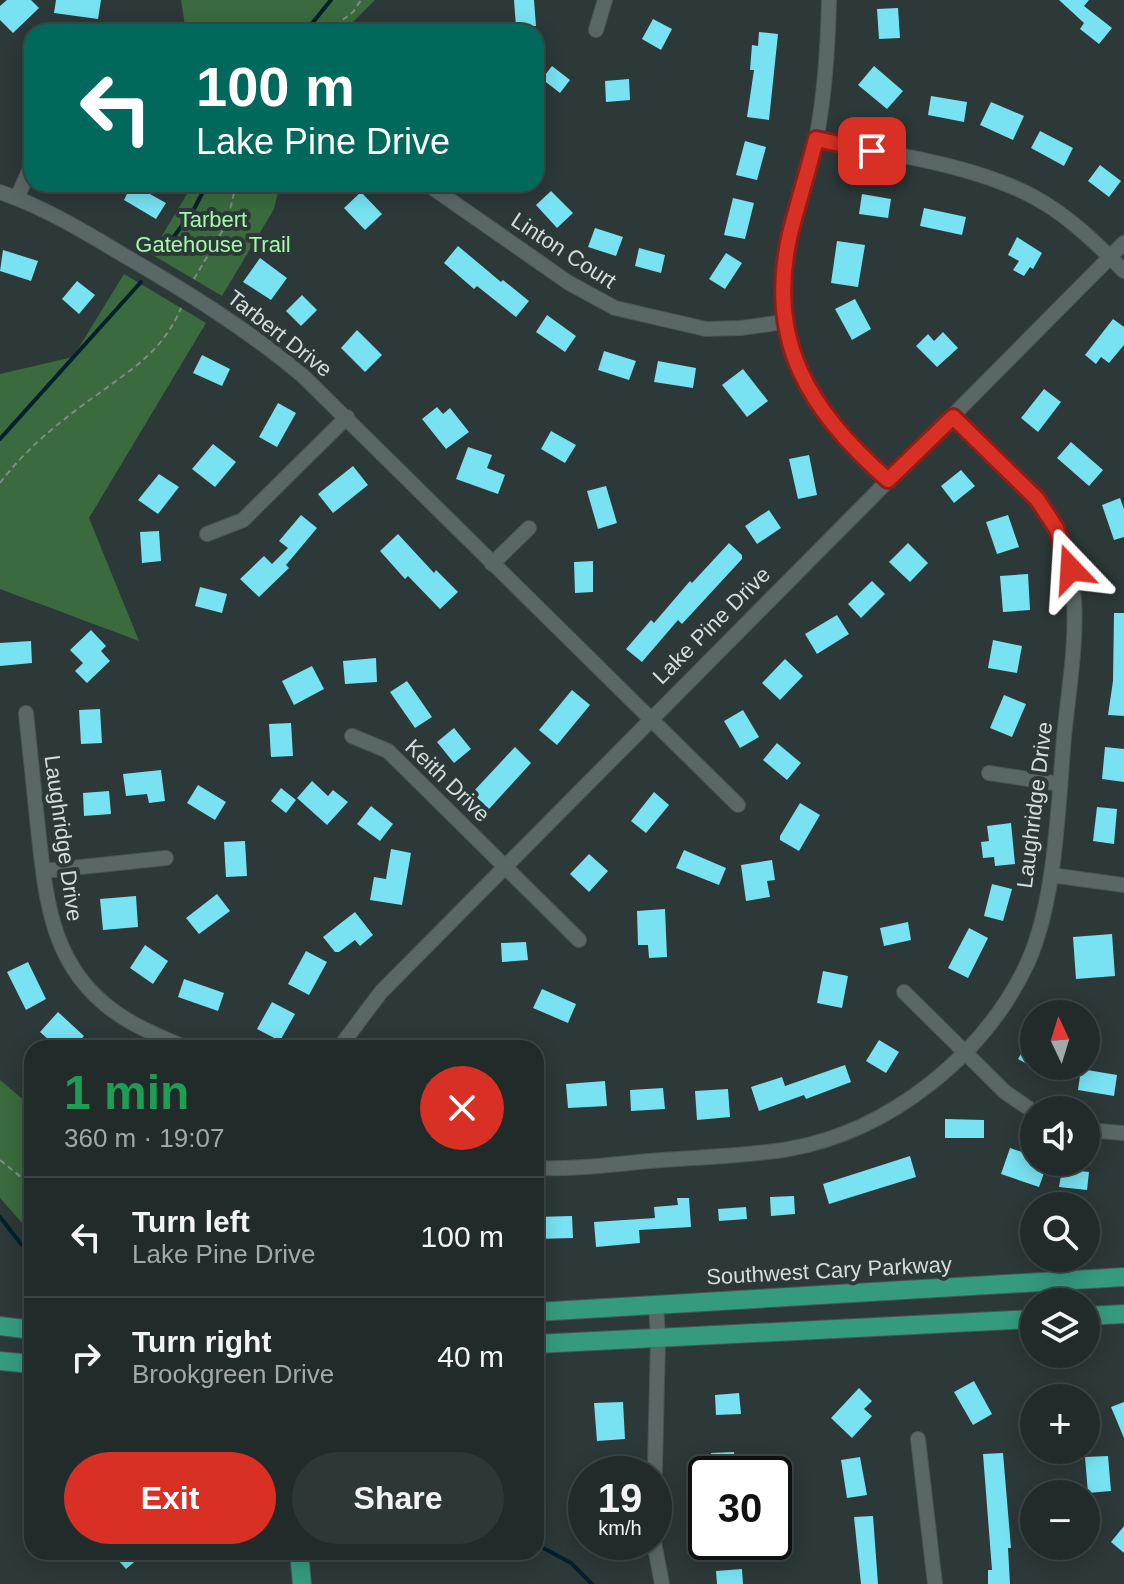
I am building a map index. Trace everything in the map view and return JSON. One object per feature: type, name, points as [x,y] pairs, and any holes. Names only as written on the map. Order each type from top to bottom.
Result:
[{"type":"main road","name":"Southwest Cary Parkway","points":[[544,1311],[1124,1277]]},
{"type":"main road","points":[[1100,1315],[1124,1314]]},
{"type":"main road","points":[[544,1344],[1020,1320]]},
{"type":"main road","points":[[0,1326],[24,1329]]},
{"type":"main road","points":[[0,1361],[24,1363]]},
{"type":"main road","points":[[300,1560],[302,1584]]},
{"type":"street","points":[[596,30],[605,0]]},
{"type":"street","points":[[829,0],[827,51],[816,139],[790,235],[784,277],[784,322],[802,376],[822,412],[833,427],[888,480]]},
{"type":"street","points":[[816,139],[956,168],[1032,196],[1095,241],[1124,271]]},
{"type":"street","points":[[17,198],[24,182]]},
{"type":"street","name":"Tarbert Drive","points":[[0,192],[100,241],[228,318],[302,375],[738,805]]},
{"type":"street","name":"Linton Court","points":[[438,192],[569,283],[615,308],[706,329],[784,322]]},
{"type":"street","name":"Lake Pine Drive","points":[[345,1040],[381,992],[1124,243]]},
{"type":"street","points":[[207,534],[243,520],[347,417]]},
{"type":"street","name":"Laughridge Drive","points":[[544,1167],[746,1154],[833,1137],[912,1097],[965,1053],[994,1017],[1028,962],[1051,875],[1075,610],[1071,569],[1056,528],[1042,506],[953,417]]},
{"type":"street","points":[[492,564],[529,528]]},
{"type":"street","name":"Laughridge Drive","points":[[26,713],[43,871],[50,919],[57,940],[82,981],[114,1012],[168,1040]]},
{"type":"street","name":"Keith Drive","points":[[352,736],[388,751],[579,940]]},
{"type":"street","points":[[989,773],[1060,784]]},
{"type":"street","points":[[43,871],[166,858]]},
{"type":"street","points":[[1051,875],[1124,885]]},
{"type":"street","points":[[904,992],[1005,1092],[1020,1102]]},
{"type":"street","points":[[1100,1131],[1124,1133]]},
{"type":"street","points":[[655,1456],[656,1304]]},
{"type":"street","points":[[918,1439],[935,1584]]},
{"type":"street","points":[[657,1560],[662,1584]]},
{"type":"path","points":[[337,24],[353,12],[361,0]]},
{"type":"path","points":[[193,280],[227,223],[234,192]]},
{"type":"path","points":[[0,483],[47,433],[151,355],[184,300]]},
{"type":"path","points":[[0,1160],[24,1180]]},
{"type":"green space","points":[[181,0],[375,0],[351,24],[185,24]]},
{"type":"green space","name":"Tarbert Gatehouse Trail","points":[[188,192],[278,192],[274,209],[222,296],[151,254]]},
{"type":"green space","name":"Tarbert Gatehouse Trail","points":[[124,274],[206,323],[89,518],[139,641],[0,589],[0,374],[73,357]]},
{"type":"green space","points":[[0,1080],[24,1100],[24,1225],[0,1198]]},
{"type":"building","points":[[7,0],[31,0],[39,8],[13,33],[0,20],[0,6]]},
{"type":"building","points":[[56,0],[101,0],[98,19],[54,13]]},
{"type":"building","points":[[514,0],[534,0],[536,24],[516,24]]},
{"type":"building","points":[[1059,0],[1089,0],[1084,6],[1112,28],[1099,44],[1080,29],[1084,23]]},
{"type":"building","points":[[898,8],[900,38],[879,39],[877,9]]},
{"type":"building","points":[[653,19],[672,29],[661,50],[642,39]]},
{"type":"building","points":[[759,32],[778,34],[769,120],[747,117],[754,70],[750,70],[752,45],[758,46]]},
{"type":"building","points":[[552,66],[570,80],[560,93],[544,81]]},
{"type":"building","points":[[874,66],[903,91],[887,109],[858,85]]},
{"type":"building","points":[[629,79],[630,100],[606,102],[605,81]]},
{"type":"building","points":[[931,96],[967,102],[964,122],[928,115]]},
{"type":"building","points":[[991,102],[1024,116],[1013,140],[980,125]]},
{"type":"building","points":[[1040,131],[1073,148],[1064,166],[1031,148]]},
{"type":"building","points":[[745,141],[766,147],[757,180],[736,175]]},
{"type":"building","points":[[1100,165],[1121,181],[1109,197],[1088,181]]},
{"type":"building","points":[[551,191],[573,213],[557,228],[536,205]]},
{"type":"building","points":[[128,192],[146,192],[166,203],[156,219],[124,200]]},
{"type":"building","points":[[361,192],[382,214],[365,230],[344,208]]},
{"type":"building","points":[[862,194],[891,199],[888,218],[859,214]]},
{"type":"building","points":[[733,198],[754,203],[745,239],[724,235]]},
{"type":"building","points":[[924,208],[966,217],[962,235],[920,226]]},
{"type":"building","points":[[595,228],[623,237],[616,256],[588,247]]},
{"type":"building","points":[[1017,237],[1042,253],[1033,269],[1030,267],[1024,276],[1013,270],[1019,261],[1008,255]]},
{"type":"building","points":[[837,241],[865,245],[858,287],[831,283]]},
{"type":"building","points":[[458,246],[529,301],[516,317],[477,286],[474,289],[444,263]]},
{"type":"building","points":[[639,248],[665,255],[661,273],[635,266]]},
{"type":"building","points":[[3,250],[38,261],[31,281],[0,271]]},
{"type":"building","points":[[726,253],[742,263],[725,289],[709,279]]},
{"type":"building","points":[[260,258],[287,278],[271,300],[243,282]]},
{"type":"building","points":[[77,281],[95,295],[79,314],[62,299]]},
{"type":"building","points":[[302,295],[317,310],[301,326],[286,311]]},
{"type":"building","points":[[855,299],[871,329],[852,340],[835,309]]},
{"type":"building","points":[[547,315],[576,336],[565,352],[536,332]]},
{"type":"building","points":[[1113,319],[1124,327],[1124,345],[1109,363],[1101,357],[1096,364],[1085,355]]},
{"type":"building","points":[[357,330],[382,355],[365,372],[341,348]]},
{"type":"building","points":[[943,332],[958,348],[937,367],[916,346],[928,334],[934,341]]},
{"type":"building","points":[[604,351],[636,361],[629,380],[598,370]]},
{"type":"building","points":[[202,355],[230,369],[222,386],[193,373]]},
{"type":"building","points":[[658,361],[696,368],[693,388],[654,382]]},
{"type":"building","points":[[743,369],[768,401],[747,417],[722,385]]},
{"type":"building","points":[[1044,389],[1061,402],[1038,432],[1021,418]]},
{"type":"building","points":[[278,403],[296,413],[277,447],[259,437]]},
{"type":"building","points":[[437,407],[443,414],[450,408],[469,432],[446,449],[422,419]]},
{"type":"building","points":[[551,431],[576,445],[565,463],[541,449]]},
{"type":"building","points":[[1071,442],[1103,470],[1089,486],[1057,458]]},
{"type":"building","points":[[213,444],[236,462],[215,487],[192,469]]},
{"type":"building","points":[[468,447],[492,455],[487,468],[505,475],[498,494],[456,479]]},
{"type":"building","points":[[809,455],[817,495],[798,499],[789,459]]},
{"type":"building","points":[[353,466],[368,485],[333,513],[318,494]]},
{"type":"building","points":[[961,470],[975,486],[954,503],[941,486]]},
{"type":"building","points":[[159,474],[179,487],[158,514],[138,500]]},
{"type":"building","points":[[606,486],[617,523],[598,529],[587,491]]},
{"type":"building","points":[[1120,498],[1124,509],[1124,537],[1114,540],[1102,505]]},
{"type":"building","points":[[769,510],[781,528],[757,544],[745,526]]},
{"type":"building","points":[[301,515],[317,528],[286,565],[289,568],[259,597],[240,579],[264,556],[272,564],[288,548],[279,541]]},
{"type":"building","points":[[1008,515],[1019,547],[997,554],[986,522]]},
{"type":"building","points":[[159,531],[161,561],[142,563],[140,532]]},
{"type":"building","points":[[398,534],[434,573],[436,570],[458,592],[440,609],[408,576],[405,579],[380,551]]},
{"type":"building","points":[[729,543],[742,555],[742,559],[682,624],[678,620],[642,662],[626,649],[651,620],[654,623],[690,581],[692,583]]},
{"type":"building","points":[[908,543],[928,563],[910,582],[889,562]]},
{"type":"building","points":[[593,561],[593,592],[575,593],[574,562]]},
{"type":"building","points":[[1028,574],[1030,610],[1003,612],[1000,576]]},
{"type":"building","points":[[872,581],[885,594],[861,618],[848,604]]},
{"type":"building","points":[[200,587],[227,594],[222,613],[195,606]]},
{"type":"building","points":[[1114,613],[1124,613],[1124,716],[1108,715],[1113,681]]},
{"type":"building","points":[[837,615],[849,634],[817,654],[805,634]]},
{"type":"building","points":[[91,630],[106,646],[101,651],[110,661],[87,683],[75,671],[83,663],[70,650]]},
{"type":"building","points":[[993,640],[1022,646],[1017,673],[988,668]]},
{"type":"building","points":[[31,641],[32,663],[0,666],[0,643]]},
{"type":"building","points":[[376,658],[377,682],[345,684],[343,661]]},
{"type":"building","points":[[785,659],[803,676],[780,700],[762,683]]},
{"type":"building","points":[[312,666],[324,689],[294,705],[282,681]]},
{"type":"building","points":[[407,681],[432,717],[415,728],[390,692]]},
{"type":"building","points":[[572,690],[590,705],[557,745],[539,730]]},
{"type":"building","points":[[1004,695],[1026,704],[1012,737],[990,728]]},
{"type":"building","points":[[100,709],[102,743],[81,744],[79,710]]},
{"type":"building","points":[[743,710],[759,737],[740,748],[724,721]]},
{"type":"building","points":[[291,723],[293,756],[271,757],[269,724]]},
{"type":"building","points":[[454,728],[471,749],[454,763],[437,742]]},
{"type":"building","points":[[777,743],[801,763],[787,780],[763,760]]},
{"type":"building","points":[[515,747],[531,763],[489,809],[472,793]]},
{"type":"building","points":[[1105,747],[1124,749],[1124,782],[1102,779]]},
{"type":"building","points":[[161,770],[165,801],[149,803],[147,794],[126,796],[123,774]]},
{"type":"building","points":[[312,781],[328,796],[333,790],[348,802],[327,825],[297,798]]},
{"type":"building","points":[[198,785],[226,802],[215,820],[187,803]]},
{"type":"building","points":[[281,788],[296,800],[286,813],[271,801]]},
{"type":"building","points":[[109,791],[111,814],[84,816],[83,793]]},
{"type":"building","points":[[654,792],[669,805],[646,833],[631,821]]},
{"type":"building","points":[[800,803],[820,815],[799,851],[780,840],[780,836]]},
{"type":"building","points":[[371,806],[393,824],[380,841],[357,824]]},
{"type":"building","points":[[1097,807],[1117,809],[1114,844],[1093,841]]},
{"type":"building","points":[[1011,823],[1015,864],[995,866],[994,857],[983,858],[981,842],[989,841],[987,826]]},
{"type":"building","points":[[245,841],[247,876],[226,877],[224,842]]},
{"type":"building","points":[[391,849],[411,853],[402,905],[370,900],[374,877],[386,879]]},
{"type":"building","points":[[684,850],[726,868],[719,885],[676,868]]},
{"type":"building","points":[[589,854],[608,871],[589,892],[570,874]]},
{"type":"building","points":[[772,860],[775,880],[767,881],[770,897],[746,901],[741,865]]},
{"type":"building","points":[[992,884],[1012,889],[1003,921],[984,916]]},
{"type":"building","points":[[217,894],[230,911],[199,934],[186,918]]},
{"type":"building","points":[[136,896],[138,927],[103,930],[100,899]]},
{"type":"building","points":[[665,909],[667,957],[649,958],[648,945],[638,945],[637,911]]},
{"type":"building","points":[[355,912],[373,935],[360,946],[355,940],[335,952],[323,937]]},
{"type":"building","points":[[908,922],[911,940],[884,946],[880,928]]},
{"type":"building","points":[[969,928],[988,938],[968,978],[948,968]]},
{"type":"building","points":[[1112,934],[1115,976],[1076,979],[1073,937]]},
{"type":"building","points":[[526,942],[528,960],[502,962],[501,943]]},
{"type":"building","points":[[145,945],[168,961],[153,984],[130,968]]},
{"type":"building","points":[[306,951],[327,962],[309,995],[288,984]]},
{"type":"building","points":[[28,962],[46,999],[26,1010],[7,972]]},
{"type":"building","points":[[823,971],[848,976],[842,1008],[817,1003]]},
{"type":"building","points":[[184,979],[224,993],[218,1011],[178,997]]},
{"type":"building","points":[[542,989],[576,1004],[568,1023],[533,1008]]},
{"type":"building","points":[[272,1002],[295,1014],[281,1040],[257,1029]]},
{"type":"building","points":[[58,1012],[84,1036],[80,1040],[49,1040],[40,1032]]},
{"type":"building","points":[[879,1040],[899,1052],[886,1073],[866,1061]]},
{"type":"building","points":[[845,1065],[851,1082],[806,1099],[804,1095],[759,1111],[751,1087],[782,1077],[785,1086]]},
{"type":"building","points":[[1100,1072],[1117,1075],[1114,1096],[1078,1090],[1079,1080],[1100,1080]]},
{"type":"building","points":[[605,1081],[607,1106],[568,1108],[566,1084]]},
{"type":"building","points":[[663,1088],[665,1109],[631,1111],[630,1090]]},
{"type":"building","points":[[728,1089],[730,1117],[697,1120],[695,1091]]},
{"type":"building","points":[[945,1119],[984,1120],[984,1138],[945,1138]]},
{"type":"building","points":[[1010,1148],[1020,1151],[1020,1176],[1043,1176],[1039,1187],[1001,1174]]},
{"type":"building","points":[[910,1156],[916,1177],[829,1204],[823,1184]]},
{"type":"building","points":[[1061,1176],[1089,1176],[1087,1190],[1059,1187]]},
{"type":"building","points":[[794,1196],[795,1214],[771,1216],[770,1197]]},
{"type":"building","points":[[677,1198],[689,1198],[691,1227],[639,1230],[640,1243],[596,1247],[594,1222],[655,1218],[654,1207],[678,1205]]},
{"type":"building","points":[[746,1207],[747,1219],[719,1221],[718,1209]]},
{"type":"building","points":[[572,1216],[573,1238],[544,1239],[544,1217]]},
{"type":"building","points":[[974,1381],[992,1414],[973,1425],[954,1392]]},
{"type":"building","points":[[859,1388],[872,1401],[864,1409],[872,1416],[852,1438],[831,1418]]},
{"type":"building","points":[[739,1393],[741,1414],[716,1415],[715,1395]]},
{"type":"building","points":[[623,1402],[625,1439],[597,1441],[594,1403]]},
{"type":"building","points":[[1124,1402],[1124,1438],[1111,1407]]},
{"type":"building","points":[[734,1452],[734,1456],[711,1456],[711,1453]]},
{"type":"building","points":[[1003,1453],[1011,1548],[1008,1548],[1010,1584],[988,1584],[988,1570],[992,1570],[983,1454]]},
{"type":"building","points":[[1100,1456],[1108,1456],[1111,1491],[1100,1492],[1100,1480],[1087,1480],[1086,1464],[1100,1464]]},
{"type":"building","points":[[860,1457],[867,1495],[847,1498],[841,1460]]},
{"type":"building","points":[[873,1516],[878,1584],[861,1584],[854,1517]]},
{"type":"building","points":[[1124,1526],[1124,1553],[1111,1542]]},
{"type":"building","points":[[118,1560],[137,1560],[126,1569]]},
{"type":"building","points":[[742,1569],[743,1584],[717,1584],[716,1571]]},
{"type":"waterway","points":[[312,24],[331,0]]},
{"type":"waterway","points":[[165,249],[203,192]]},
{"type":"waterway","points":[[0,439],[141,282]]},
{"type":"waterway","points":[[0,1217],[24,1246]]},
{"type":"waterway","points":[[544,1548],[571,1563],[592,1584]]},
{"type":"route","points":[[872,151],[816,139],[790,235],[784,277],[784,322],[802,376],[833,427],[888,480],[953,417],[1048,513],[1071,569]]}]
